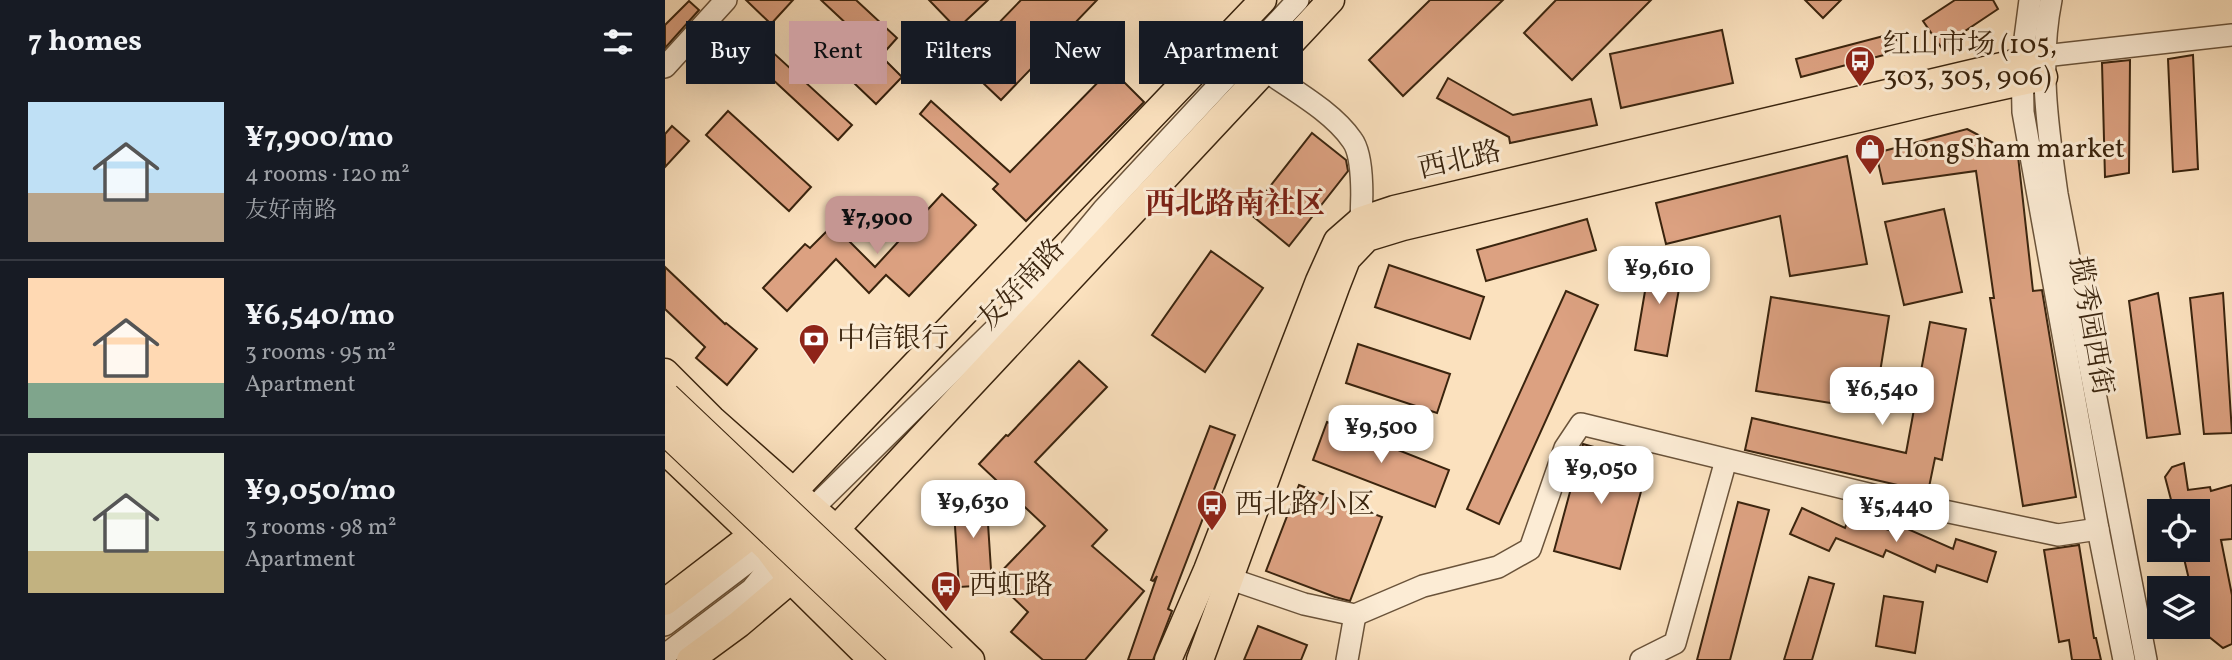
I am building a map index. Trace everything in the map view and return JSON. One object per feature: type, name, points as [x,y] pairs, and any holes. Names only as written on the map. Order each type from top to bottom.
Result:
[{"type":"highway","points":[[665,398],[941,660]]},
{"type":"highway","points":[[665,428],[910,660]]},
{"type":"main road","name":"友好南路","points":[[689,660],[739,624],[778,559],[793,492],[1263,0]]},
{"type":"main road","name":"友好南路","points":[[1303,31],[1331,0]]},
{"type":"main road","name":"西北路","points":[[1168,660],[1207,570],[1319,281],[1337,241],[1361,220],[1394,208],[2033,69]]},
{"type":"main road","name":"西北路","points":[[1200,660],[1336,287],[1347,260],[1367,238],[2033,69]]},
{"type":"main road","name":"友好南路","points":[[665,603],[778,559],[836,529],[1254,84]]},
{"type":"main road","points":[[665,372],[712,419],[836,529],[971,660]]},
{"type":"main road","points":[[665,451],[778,559],[896,660]]},
{"type":"main road","points":[[778,559],[872,660]]},
{"type":"street","points":[[665,67],[726,0]]},
{"type":"street","points":[[665,655],[752,589],[778,559],[814,509],[1044,281],[1103,210],[1298,0]]},
{"type":"street","name":"揽秀园西街","points":[[2029,0],[2033,69],[2046,120],[2057,194],[2146,660]]},
{"type":"street","name":"揽秀园西街","points":[[2050,0],[2023,113],[2098,530],[2125,660]]},
{"type":"street","points":[[2033,69],[2232,35]]},
{"type":"street","points":[[1284,84],[1331,117],[1354,141],[1361,167],[1358,248]]},
{"type":"street","points":[[1207,570],[1304,604],[1355,615],[1423,586],[1498,567],[1530,549],[1565,448],[1581,424],[1897,501],[2058,535],[2098,530]]},
{"type":"street","points":[[1641,660],[1675,643],[1726,460]]},
{"type":"street","points":[[665,625],[778,559]]},
{"type":"street","points":[[1347,660],[1355,615]]},
{"type":"building","points":[[746,0],[793,0],[774,21],[768,21]]},
{"type":"building","points":[[821,0],[856,0],[879,21],[844,21]]},
{"type":"building","points":[[929,0],[988,0],[966,21],[949,21]]},
{"type":"building","points":[[1021,0],[1097,0],[1077,21],[1030,21],[1030,70],[1001,100],[984,84],[1016,84],[1016,21],[1001,21]]},
{"type":"building","points":[[1430,0],[1503,0],[1403,96],[1369,60]]},
{"type":"building","points":[[1556,0],[1651,0],[1572,80],[1524,33]]},
{"type":"building","points":[[1805,0],[1841,0],[1823,18]]},
{"type":"building","points":[[1955,0],[1993,0],[1998,9],[1941,47],[1923,21]]},
{"type":"building","points":[[689,1],[699,10],[686,21],[686,25],[665,48],[665,25]]},
{"type":"building","points":[[887,29],[897,38],[887,49]]},
{"type":"building","points":[[1722,30],[1733,83],[1621,108],[1610,54]]},
{"type":"building","points":[[1895,33],[1899,51],[1801,77],[1796,59]]},
{"type":"building","points":[[775,54],[789,67],[789,84],[807,84],[852,125],[838,140],[775,82]]},
{"type":"building","points":[[2193,55],[2198,169],[2173,172],[2168,59]]},
{"type":"building","points":[[2130,60],[2129,173],[2105,177],[2102,63]]},
{"type":"building","points":[[887,62],[901,78],[876,104],[855,84],[887,84]]},
{"type":"building","points":[[1448,78],[1513,115],[1591,99],[1597,125],[1510,143],[1509,137],[1437,98]]},
{"type":"building","points":[[1125,83],[1144,102],[1026,221],[993,189],[998,184],[920,114],[931,101],[1010,172],[1096,84]]},
{"type":"building","points":[[728,111],[811,187],[789,211],[706,135]]},
{"type":"building","points":[[672,126],[689,141],[665,167],[665,134]]},
{"type":"building","points":[[1967,129],[2018,156],[2033,291],[2042,290],[2076,497],[2023,506],[1990,298],[1994,298],[1976,171],[1883,184],[1876,153]]},
{"type":"building","points":[[1312,133],[1346,160],[1348,171],[1289,246],[1249,213]]},
{"type":"building","points":[[1847,156],[1867,264],[1790,276],[1780,216],[1666,244],[1656,203]]},
{"type":"building","points":[[942,194],[976,225],[909,296],[886,275],[869,293],[836,259],[787,311],[763,288],[805,244],[810,248],[833,225],[875,267]]},
{"type":"building","points":[[1944,209],[1962,292],[1904,305],[1885,222]]},
{"type":"building","points":[[1587,219],[1596,250],[1486,281],[1477,250]]},
{"type":"building","points":[[1211,251],[1263,288],[1205,372],[1152,335]]},
{"type":"building","points":[[1651,256],[1684,261],[1667,356],[1635,350]]},
{"type":"building","points":[[1389,265],[1484,297],[1470,339],[1375,307]]},
{"type":"building","points":[[665,267],[725,324],[757,349],[727,385],[696,358],[705,347],[665,309]]},
{"type":"building","points":[[1566,291],[1598,305],[1499,524],[1467,509]]},
{"type":"building","points":[[2158,293],[2180,434],[2147,438],[2129,301]]},
{"type":"building","points":[[2223,293],[2232,433],[2204,434],[2190,298]]},
{"type":"building","points":[[1771,297],[1889,316],[1874,410],[1756,391]]},
{"type":"building","points":[[1930,322],[1966,329],[1942,460],[1935,458],[1928,492],[1745,450],[1752,418],[1906,453]]},
{"type":"building","points":[[1358,344],[1450,374],[1437,413],[1346,383]]},
{"type":"building","points":[[1079,361],[1107,387],[1035,462],[1107,530],[1092,546],[1144,591],[1085,660],[1043,660],[1011,632],[1028,612],[994,579],[1045,526],[979,464]]},
{"type":"building","points":[[1327,422],[1449,470],[1435,507],[1313,460]]},
{"type":"building","points":[[1210,426],[1235,435],[1168,609],[1172,611],[1153,660],[1128,660],[1157,576],[1151,580]]},
{"type":"building","points":[[1583,444],[1649,462],[1620,569],[1554,551]]},
{"type":"building","points":[[2184,463],[2188,490],[2210,487],[2211,491],[2232,485],[2232,539],[2221,540],[2232,595],[2232,644],[2223,648],[2210,638],[2210,576],[2188,576],[2185,562],[2210,562],[2210,499],[2171,499],[2165,477],[2172,467]]},
{"type":"building","points":[[1299,485],[1382,517],[1350,601],[1266,571]]},
{"type":"building","points":[[986,493],[992,585],[959,587],[953,496]]},
{"type":"building","points":[[1738,502],[1769,510],[1730,660],[1697,660]]},
{"type":"building","points":[[1802,508],[1845,528],[1850,514],[1898,534],[1901,526],[1953,549],[1956,539],[1996,552],[1987,582],[1937,565],[1935,572],[1886,550],[1883,557],[1836,538],[1829,551],[1790,534]]},
{"type":"building","points":[[2079,545],[2094,638],[2101,660],[2072,660],[2069,640],[2059,642],[2044,550]]},
{"type":"building","points":[[1809,577],[1834,584],[1812,660],[1784,660]]},
{"type":"building","points":[[1884,596],[1923,602],[1915,653],[1876,646]]},
{"type":"building","points":[[1258,626],[1307,645],[1301,660],[1244,660]]},
{"type":"place","name":"红山市场 (105, 303, 305, 906)","points":[[1860,88]]},
{"type":"place","name":"HongSham market","points":[[1870,176]]},
{"type":"place","name":"中信银行","points":[[814,366]]},
{"type":"place","name":"西北路小区","points":[[1212,532]]},
{"type":"place","name":"西虹路","points":[[946,613]]},
{"type":"district","name":"西北路南社区","points":[[1235,205]]}]
